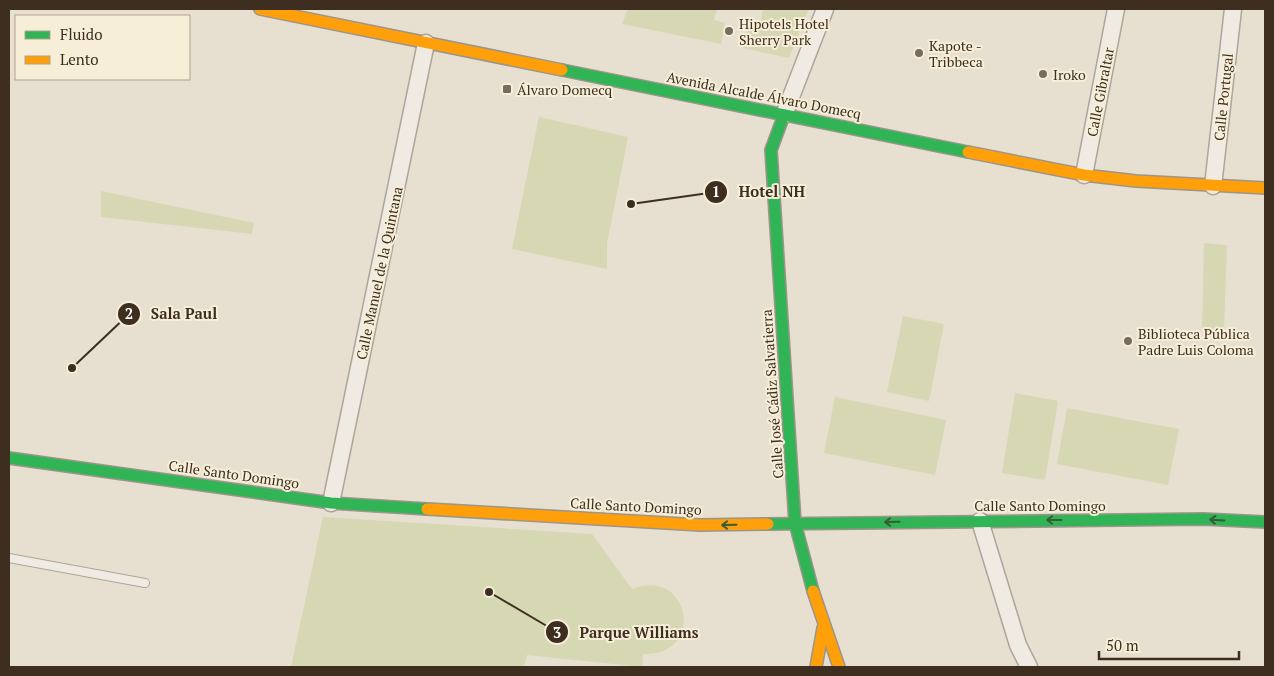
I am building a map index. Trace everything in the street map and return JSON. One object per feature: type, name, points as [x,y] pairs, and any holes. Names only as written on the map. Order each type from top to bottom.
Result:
[{"type":"street","name":"Avenida Alcalde Álvaro Domecq","points":[[260,9],[304,13],[426,43],[1084,175],[1136,181],[1265,188]]},
{"type":"street","points":[[784,115],[825,9]]},
{"type":"street","name":"Calle Gibraltar","points":[[1084,175],[1116,9]]},
{"type":"street","name":"Calle Portugal","points":[[1213,186],[1232,9]]},
{"type":"street","name":"Calle Manuel de la Quintana","points":[[331,503],[426,43]]},
{"type":"street","name":"Calle José Cádiz Salvatierra","points":[[784,115],[771,150],[796,523],[807,575],[823,628],[839,667]]},
{"type":"street","name":"Calle Santo Domingo","points":[[9,458],[331,503],[700,525],[1202,519],[1265,522]]},
{"type":"street","points":[[980,521],[1018,645],[1029,667]]},
{"type":"street","points":[[816,667],[823,628]]},
{"type":"lane","points":[[9,558],[145,583]]},
{"type":"green space","points":[[628,9],[717,9],[714,20],[725,23],[721,44],[622,24]]},
{"type":"green space","points":[[763,9],[809,9],[789,58],[743,48],[748,27],[759,29]]},
{"type":"green space","points":[[539,117],[628,137],[607,243],[607,269],[512,249]]},
{"type":"green space","points":[[101,191],[254,223],[252,234],[101,217]]},
{"type":"green space","points":[[1204,243],[1227,245],[1224,331],[1202,329]]},
{"type":"green space","points":[[903,316],[944,324],[929,401],[887,392]]},
{"type":"green space","points":[[1015,393],[1058,401],[1045,480],[1002,473]]},
{"type":"green space","points":[[835,397],[946,420],[935,475],[824,453]]},
{"type":"green space","points":[[1067,408],[1179,429],[1168,485],[1057,464]]},
{"type":"green space","points":[[323,517],[592,534],[632,589],[652,585],[667,590],[678,600],[683,614],[683,628],[676,641],[663,651],[643,654],[642,667],[527,655],[524,667],[291,667]]},
{"type":"traffic: fast","points":[[562,70],[968,152]]},
{"type":"traffic: fast","points":[[784,115],[771,150],[795,523],[813,591]]},
{"type":"traffic: fast","points":[[9,458],[331,503],[427,509]]},
{"type":"traffic: fast","points":[[768,524],[1203,519],[1265,522]]},
{"type":"traffic: slow","points":[[260,9],[562,70]]},
{"type":"traffic: slow","points":[[968,152],[1084,175],[1136,181],[1265,188]]},
{"type":"traffic: slow","points":[[427,509],[700,525],[768,524]]},
{"type":"traffic: slow","points":[[813,591],[839,667]]},
{"type":"traffic: slow","points":[[816,667],[823,628]]},
{"type":"place","name":"Hipotels Hotel Sherry Park","points":[[729,31]]},
{"type":"place","name":"Kapote - Tribbeca","points":[[919,53]]},
{"type":"place","name":"Iroko","points":[[1043,74]]},
{"type":"place","name":"Álvaro Domecq","points":[[507,89]]},
{"type":"place","name":"Hotel NH","points":[[631,204]]},
{"type":"place","name":"Biblioteca Pública Padre Luis Coloma","points":[[1128,341]]},
{"type":"place","name":"Sala Paul","points":[[72,368]]},
{"type":"place","name":"Parque Williams","points":[[489,592]]}]
